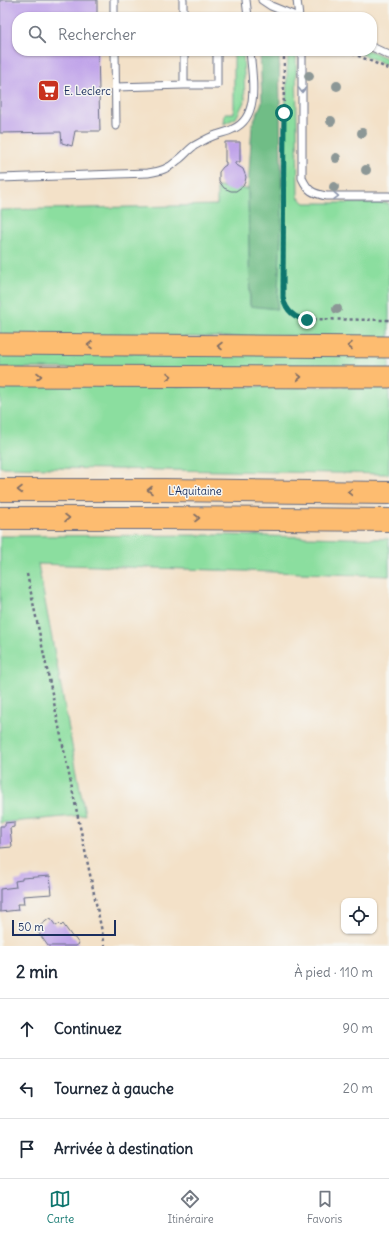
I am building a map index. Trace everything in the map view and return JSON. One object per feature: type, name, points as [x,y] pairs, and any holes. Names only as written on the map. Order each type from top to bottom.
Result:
[{"type":"highway","name":"L'Aquitaine","points":[[0,490],[172,490],[389,493]]},
{"type":"highway","points":[[0,518],[389,520]]},
{"type":"main road","points":[[0,344],[389,347]]},
{"type":"main road","points":[[0,376],[389,377]]},
{"type":"lane","points":[[114,0],[114,12]]},
{"type":"lane","points":[[183,0],[183,12]]},
{"type":"lane","points":[[246,0],[247,12]]},
{"type":"lane","points":[[262,0],[271,6],[286,12]]},
{"type":"lane","points":[[298,0],[298,12]]},
{"type":"lane","points":[[377,49],[389,55]]},
{"type":"lane","points":[[115,56],[116,126]]},
{"type":"lane","points":[[184,56],[184,86]]},
{"type":"lane","points":[[116,87],[218,85],[217,56]]},
{"type":"lane","points":[[0,178],[148,173],[165,170],[193,147],[215,135],[234,129],[242,123],[251,108],[253,99],[250,56]]},
{"type":"lane","points":[[302,56],[302,178],[306,186],[310,191],[326,196],[389,196]]},
{"type":"path","points":[[284,56],[284,303],[291,313],[301,319],[389,320]]},
{"type":"path","points":[[359,56],[389,69]]},
{"type":"path","points":[[27,574],[105,946]]},
{"type":"green space","points":[[377,54],[389,59],[389,66],[366,56],[377,56]]},
{"type":"green space","points":[[234,56],[243,56],[245,100],[236,118],[224,124],[225,113],[234,113]]},
{"type":"green space","points":[[260,56],[279,56],[282,217],[277,309],[250,306],[248,189],[252,125],[262,102]]},
{"type":"green space","points":[[288,56],[296,56],[298,197],[305,203],[389,203],[389,338],[0,336],[0,210],[217,205],[217,187],[248,189],[250,305],[277,309]]},
{"type":"green space","points":[[0,352],[389,354],[389,370],[0,368]]},
{"type":"green space","points":[[0,385],[389,387],[389,474],[0,467]]},
{"type":"green space","points":[[224,535],[389,539],[389,576],[38,564],[85,815],[0,823],[0,536]]},
{"type":"building","name":"E. Leclerc","points":[[0,0],[97,0],[97,12],[12,12],[12,56],[98,56],[100,131],[75,131],[72,146],[62,143],[61,132],[0,133]]},
{"type":"building","points":[[225,142],[240,142],[240,162],[235,162],[235,164],[243,169],[246,177],[243,186],[236,191],[231,191],[224,188],[219,181],[219,172],[226,165]]},
{"type":"building","points":[[14,822],[14,827],[10,828],[12,847],[0,848],[0,826],[5,826],[5,823]]},
{"type":"building","points":[[50,876],[52,894],[23,896],[24,904],[17,904],[18,910],[0,912],[0,889],[16,887],[15,881],[22,880],[22,878]]},
{"type":"building","points":[[50,918],[56,926],[59,924],[61,926],[63,924],[79,944],[76,946],[48,946],[36,929]]},
{"type":"place","name":"E. Leclerc","points":[[49,91]]},
{"type":"route","points":[[284,113],[283,298],[284,303],[291,313],[296,317],[307,320]]}]
